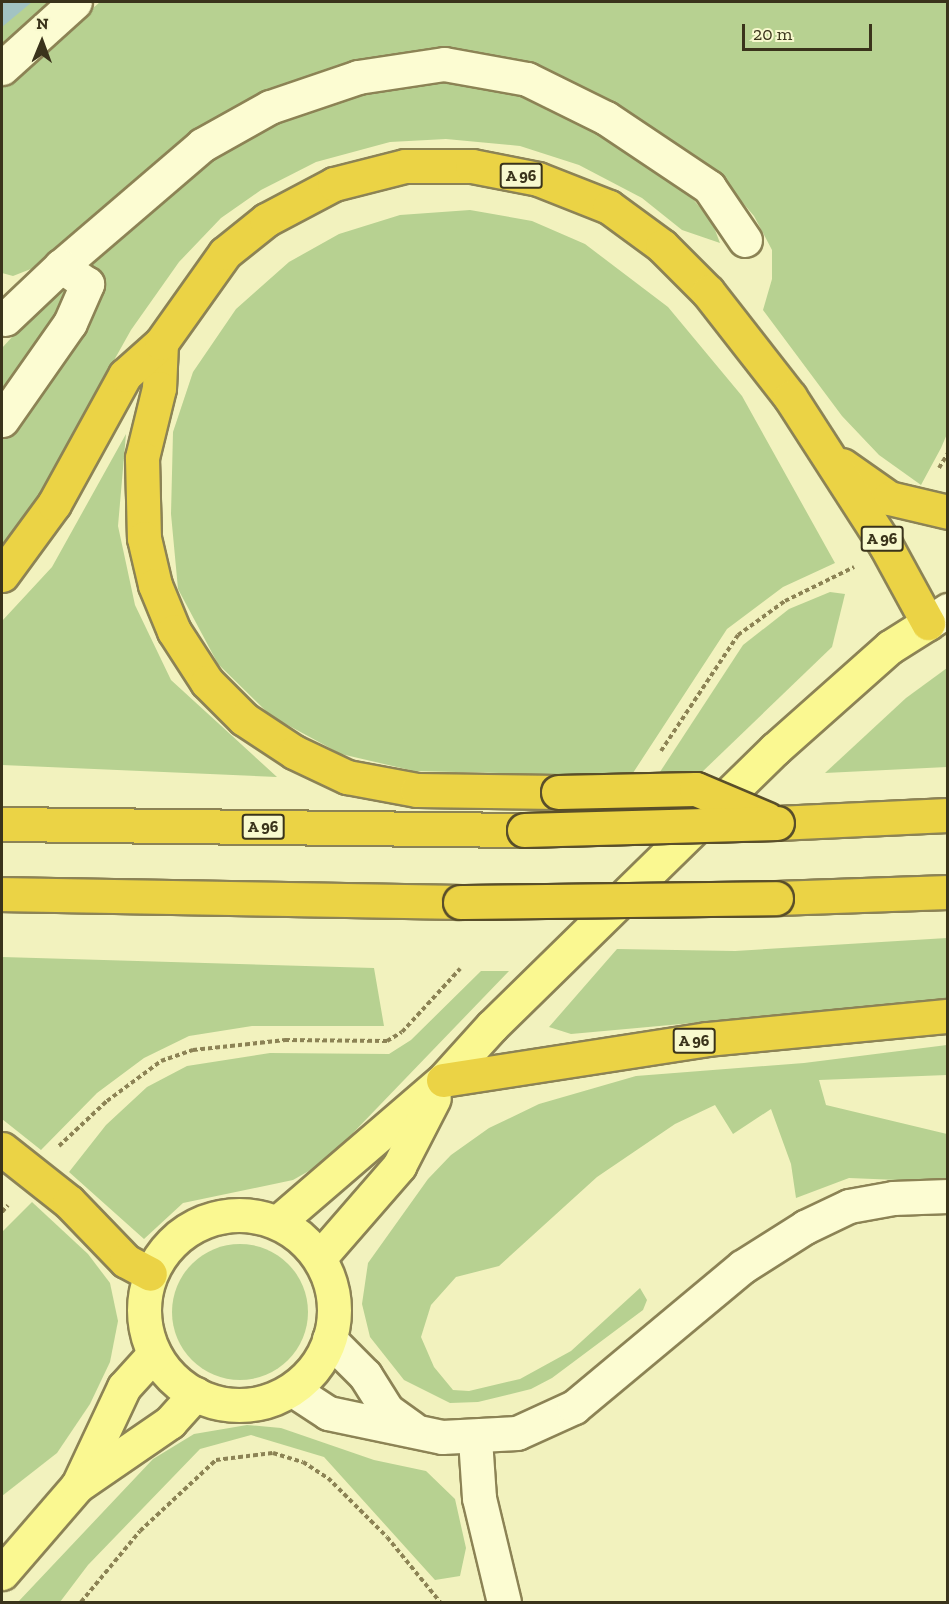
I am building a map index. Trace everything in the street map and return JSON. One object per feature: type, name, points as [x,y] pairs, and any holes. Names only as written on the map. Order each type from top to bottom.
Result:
[{"type":"highway","name":"A 96","points":[[2,575],[54,504],[126,375],[161,343],[225,252],[266,220],[354,179],[405,166],[472,166],[538,179],[609,207],[662,246],[708,292],[790,397],[886,546],[938,617]]},
{"type":"highway","points":[[161,343],[159,388],[142,458],[144,538],[155,585],[174,631],[207,682],[244,719],[294,752],[346,777],[417,790],[558,792],[696,789],[777,823]]},
{"type":"highway","name":"A 96","points":[[830,457],[889,498],[915,508],[948,512]]},
{"type":"highway","name":"A 96","points":[[2,824],[524,830],[846,821],[948,815]]},
{"type":"highway","points":[[2,894],[460,902],[776,898],[948,892]]},
{"type":"highway","name":"A 96","points":[[443,1080],[697,1040],[948,1016]]},
{"type":"highway","points":[[2,1149],[69,1202],[126,1261],[150,1274]]},
{"type":"main road","points":[[278,1222],[443,1080],[775,749],[891,647],[938,617]]},
{"type":"main road","points":[[320,1257],[399,1166],[443,1080]]},
{"type":"main road","points":[[226,1215],[278,1222],[304,1237],[320,1257],[335,1304],[329,1339],[323,1355],[293,1390],[258,1404],[231,1405],[195,1394],[176,1382],[154,1354],[143,1307],[150,1274],[168,1246],[194,1225],[226,1215]]},
{"type":"main road","points":[[77,1486],[124,1387],[154,1354]]},
{"type":"main road","points":[[2,1573],[77,1486],[170,1422],[195,1394]]},
{"type":"street","points":[[2,68],[75,2]]},
{"type":"street","points":[[3,319],[202,145],[270,107],[358,77],[444,64],[526,79],[606,118],[709,187],[745,240]]},
{"type":"street","points":[[2,420],[70,323],[87,284],[61,266]]},
{"type":"street","points":[[293,1390],[328,1413],[416,1431],[475,1439],[517,1433],[574,1407],[688,1309],[742,1267],[806,1227],[849,1206],[893,1198],[948,1196]]},
{"type":"street","points":[[329,1339],[365,1375],[387,1410],[416,1431]]},
{"type":"street","points":[[475,1439],[479,1498],[504,1602]]},
{"type":"path","points":[[915,508],[948,453]]},
{"type":"path","points":[[658,755],[738,636],[785,601],[839,577],[886,546]]},
{"type":"path","points":[[59,1146],[107,1101],[162,1061],[193,1050],[285,1040],[387,1041],[402,1032],[460,969]]},
{"type":"path","points":[[2,1212],[8,1204]]},
{"type":"path","points":[[81,1602],[140,1531],[216,1460],[264,1453],[303,1462],[328,1478],[387,1537],[440,1602]]},
{"type":"green space","points":[[2,2],[56,2],[2,45]]},
{"type":"green space","points":[[100,2],[947,2],[947,434],[921,485],[879,455],[842,416],[763,310],[772,279],[772,250],[754,216],[730,188],[446,49],[351,64],[214,123],[160,160],[41,265],[13,276],[2,273],[2,88]]},
{"type":"green space","points":[[454,76],[516,88],[569,111],[688,193],[712,222],[720,243],[682,230],[642,198],[579,165],[520,146],[446,139],[390,142],[316,162],[261,190],[221,218],[179,262],[131,330],[38,496],[2,547],[2,433],[90,268],[93,253],[213,150],[336,94]]},
{"type":"green space","points":[[470,210],[532,221],[585,244],[668,307],[742,396],[835,563],[783,587],[727,629],[631,776],[414,771],[341,754],[271,716],[218,664],[178,589],[171,514],[173,432],[193,372],[236,309],[289,262],[339,234],[400,215]]},
{"type":"green space","points":[[55,290],[66,291],[67,304],[2,403],[2,348]]},
{"type":"green space","points":[[126,434],[118,526],[135,605],[171,680],[277,777],[2,765],[2,621],[52,567]]},
{"type":"green space","points":[[830,592],[845,594],[832,647],[700,774],[658,775],[743,645],[789,609]]},
{"type":"green space","points":[[947,668],[947,767],[825,773],[906,698]]},
{"type":"green space","points":[[947,938],[947,1000],[571,1034],[549,1027],[617,949],[735,951]]},
{"type":"green space","points":[[2,957],[374,968],[384,1026],[252,1026],[189,1036],[144,1058],[97,1093],[41,1150],[2,1119]]},
{"type":"green space","points":[[481,971],[509,971],[321,1164],[293,1180],[183,1203],[144,1239],[69,1172],[106,1125],[147,1087],[187,1066],[270,1053],[389,1054],[411,1040]]},
{"type":"green space","points":[[947,1045],[947,1075],[819,1080],[826,1105],[947,1134],[947,1182],[849,1178],[796,1198],[791,1164],[771,1109],[733,1134],[715,1105],[675,1124],[597,1177],[499,1266],[456,1277],[431,1305],[421,1337],[434,1367],[453,1390],[469,1391],[520,1379],[571,1351],[640,1288],[647,1300],[643,1310],[552,1378],[531,1389],[478,1402],[450,1403],[404,1380],[370,1337],[362,1304],[368,1263],[428,1179],[451,1155],[489,1128],[539,1104],[636,1076],[804,1063]]},
{"type":"green space","points":[[32,1202],[88,1254],[110,1283],[118,1321],[110,1362],[90,1404],[57,1453],[2,1496],[2,1232]]},
{"type":"green space","points":[[240,1244],[266,1249],[278,1255],[288,1264],[297,1274],[303,1286],[308,1312],[303,1338],[297,1350],[288,1360],[278,1369],[266,1375],[240,1380],[214,1375],[202,1369],[192,1360],[183,1350],[177,1338],[172,1312],[177,1286],[183,1274],[192,1264],[202,1255],[214,1249]]},
{"type":"green space","points":[[247,1425],[281,1428],[374,1460],[426,1471],[455,1499],[466,1548],[460,1576],[435,1580],[324,1457],[251,1435],[200,1449],[88,1565],[60,1602],[18,1602],[153,1459],[194,1434]]},
{"type":"water","points":[[2,2],[32,2],[2,27]]}]
